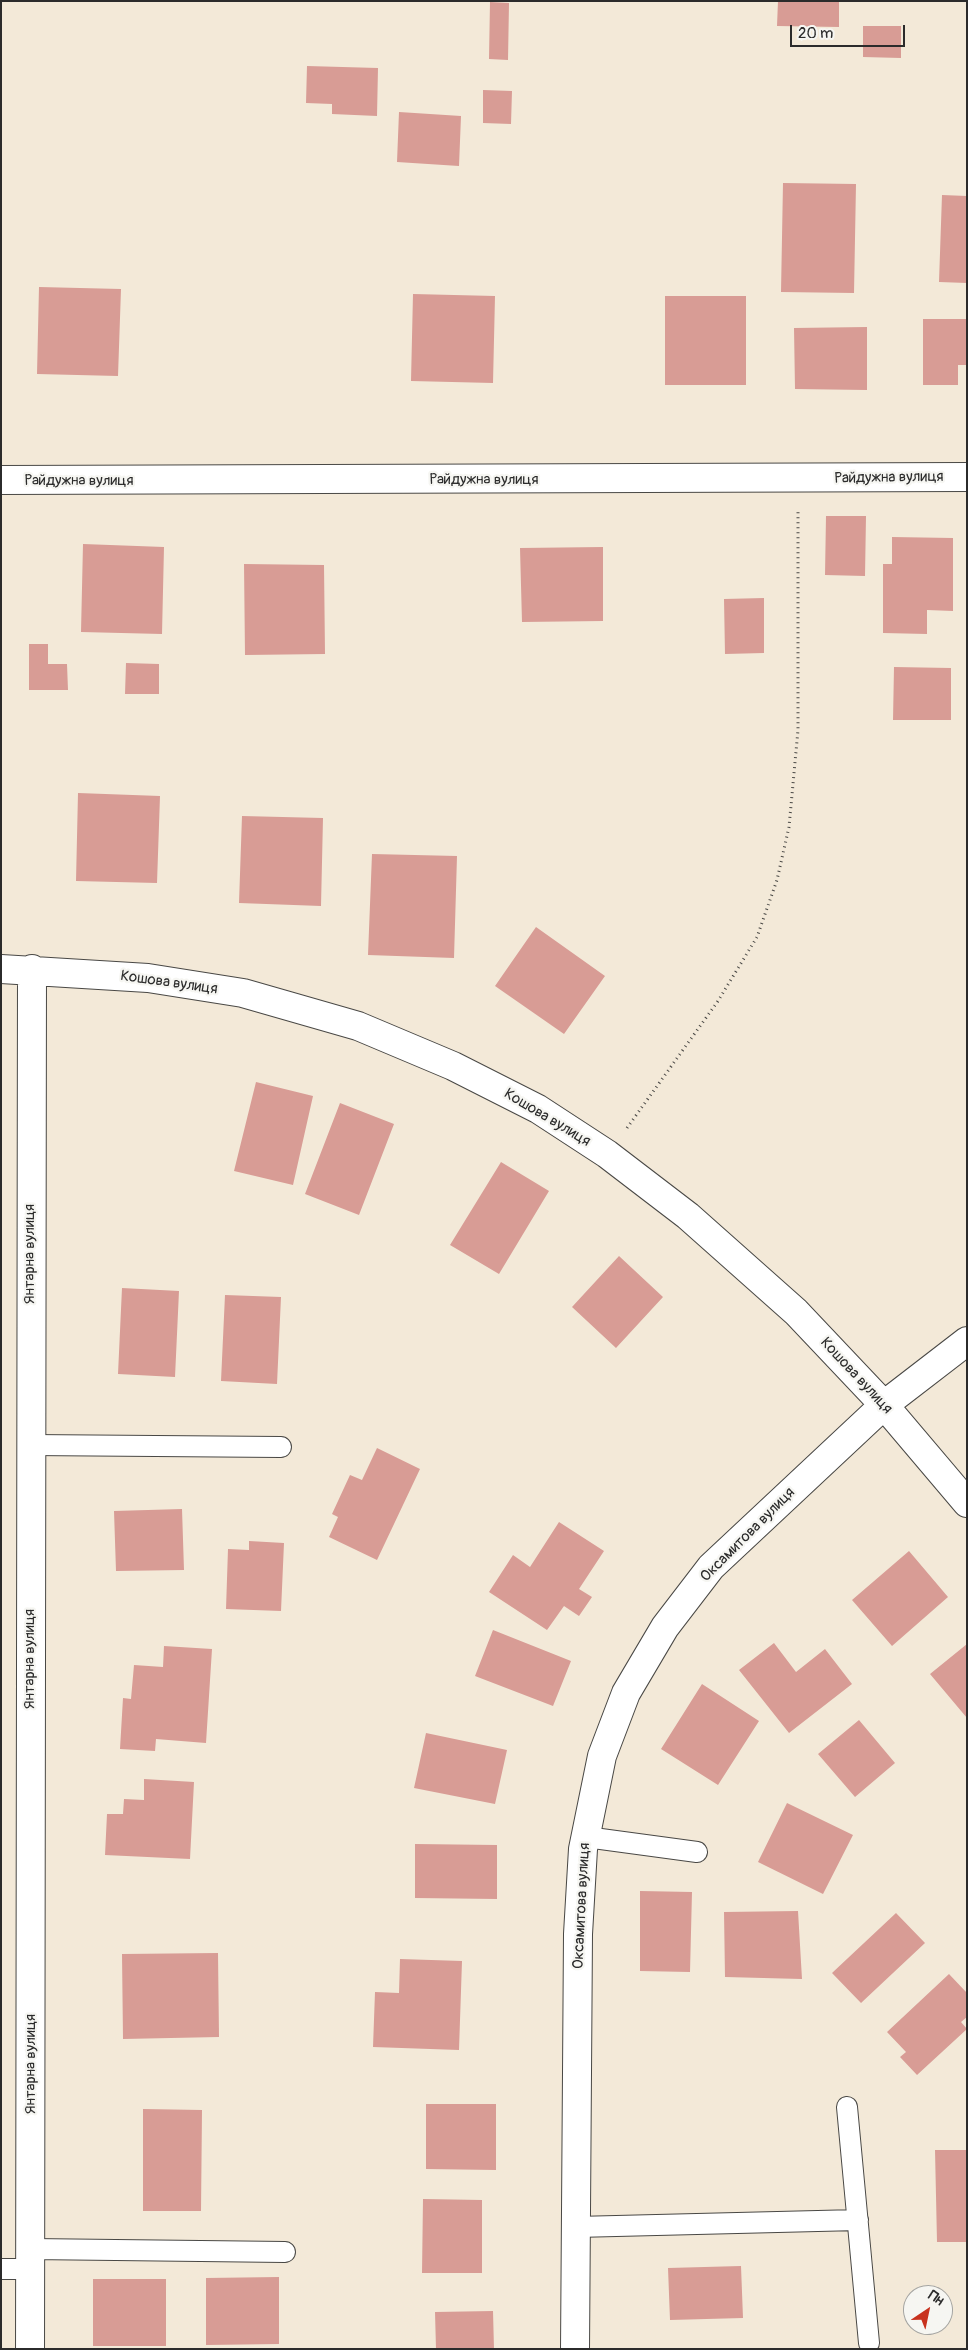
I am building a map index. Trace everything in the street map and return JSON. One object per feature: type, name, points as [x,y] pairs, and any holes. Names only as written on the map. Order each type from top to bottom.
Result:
[{"type":"street","name":"Райдужна вулиця","points":[[1,480],[967,477]]},
{"type":"street","name":"Кошова вулиця","points":[[1,969],[32,969],[148,978],[243,993],[358,1026],[453,1066],[538,1109],[607,1154],[688,1216],[796,1312],[884,1405],[967,1503]]},
{"type":"street","name":"Янтарна вулиця","points":[[30,2349],[32,969]]},
{"type":"street","name":"Оксамитова вулиця","points":[[575,2349],[578,1934],[586,1837],[602,1756],[626,1694],[665,1627],[711,1567],[884,1405],[967,1342]]},
{"type":"lane","points":[[30,1445],[281,1447]]},
{"type":"lane","points":[[586,1837],[697,1852]]},
{"type":"lane","points":[[847,2107],[869,2343]]},
{"type":"lane","points":[[576,2228],[858,2220]]},
{"type":"lane","points":[[1,2269],[31,2259],[285,2252]]},
{"type":"path","points":[[607,1154],[723,993],[757,937],[777,880],[789,827],[798,730],[798,479]]},
{"type":"building","points":[[778,1],[839,1],[839,27],[777,26]]},
{"type":"building","points":[[490,2],[509,3],[508,60],[489,59]]},
{"type":"building","points":[[863,26],[901,26],[901,58],[863,57]]},
{"type":"building","points":[[307,66],[378,68],[377,116],[332,114],[332,104],[306,103]]},
{"type":"building","points":[[483,90],[512,91],[511,124],[483,123]]},
{"type":"building","points":[[399,112],[461,116],[459,166],[397,162]]},
{"type":"building","points":[[783,183],[856,184],[854,293],[781,292]]},
{"type":"building","points":[[942,195],[967,196],[967,283],[939,282]]},
{"type":"building","points":[[39,287],[121,289],[118,376],[37,374]]},
{"type":"building","points":[[413,294],[495,296],[493,383],[411,381]]},
{"type":"building","points":[[665,296],[746,296],[746,385],[665,385]]},
{"type":"building","points":[[923,319],[967,319],[967,365],[958,365],[958,385],[923,385]]},
{"type":"building","points":[[867,327],[867,390],[795,389],[794,328]]},
{"type":"building","points":[[826,516],[866,516],[865,576],[825,575]]},
{"type":"building","points":[[892,537],[953,538],[953,611],[927,610],[927,634],[883,633],[883,564],[892,564]]},
{"type":"building","points":[[83,544],[164,547],[162,634],[81,632]]},
{"type":"building","points":[[603,547],[603,621],[522,622],[520,548]]},
{"type":"building","points":[[244,564],[324,565],[325,654],[245,655]]},
{"type":"building","points":[[764,598],[764,653],[725,654],[724,599]]},
{"type":"building","points":[[29,644],[48,644],[48,664],[67,664],[68,690],[29,690]]},
{"type":"building","points":[[126,663],[159,664],[159,694],[125,694]]},
{"type":"building","points":[[894,667],[951,668],[951,720],[893,720]]},
{"type":"building","points":[[78,793],[160,796],[157,883],[76,881]]},
{"type":"building","points":[[242,816],[323,818],[321,906],[239,903]]},
{"type":"building","points":[[372,854],[457,856],[454,958],[368,955]]},
{"type":"building","points":[[536,927],[605,976],[564,1034],[495,986]]},
{"type":"building","points":[[256,1082],[313,1096],[293,1185],[234,1171]]},
{"type":"building","points":[[340,1103],[394,1124],[359,1215],[305,1194]]},
{"type":"building","points":[[501,1162],[549,1191],[499,1274],[450,1245]]},
{"type":"building","points":[[619,1256],[663,1297],[616,1348],[572,1307]]},
{"type":"building","points":[[122,1288],[179,1291],[175,1377],[118,1374]]},
{"type":"building","points":[[225,1295],[281,1297],[277,1384],[221,1381]]},
{"type":"building","points":[[377,1448],[420,1469],[377,1560],[329,1537],[338,1517],[332,1514],[350,1475],[362,1480]]},
{"type":"building","points":[[182,1509],[184,1570],[116,1571],[114,1511]]},
{"type":"building","points":[[559,1522],[604,1551],[579,1589],[592,1597],[579,1616],[564,1606],[547,1630],[489,1592],[513,1555],[530,1567]]},
{"type":"building","points":[[249,1541],[284,1543],[281,1611],[226,1609],[228,1549],[249,1550]]},
{"type":"building","points":[[909,1551],[948,1597],[892,1646],[852,1600]]},
{"type":"building","points":[[493,1630],[571,1661],[553,1706],[475,1676]]},
{"type":"building","points":[[774,1643],[796,1672],[825,1649],[852,1684],[789,1733],[739,1670]]},
{"type":"building","points":[[967,1644],[967,1718],[930,1674]]},
{"type":"building","points":[[164,1646],[212,1649],[206,1743],[156,1739],[155,1751],[120,1749],[123,1698],[131,1699],[134,1665],[163,1667]]},
{"type":"building","points":[[702,1684],[759,1721],[718,1785],[661,1749]]},
{"type":"building","points":[[859,1720],[895,1763],[855,1797],[818,1754]]},
{"type":"building","points":[[426,1733],[507,1750],[495,1804],[414,1788]]},
{"type":"building","points":[[144,1779],[194,1782],[190,1859],[105,1855],[107,1814],[123,1814],[124,1799],[144,1800]]},
{"type":"building","points":[[787,1803],[853,1835],[823,1894],[758,1862]]},
{"type":"building","points":[[415,1844],[497,1845],[497,1899],[415,1898]]},
{"type":"building","points":[[640,1891],[692,1892],[690,1972],[640,1971]]},
{"type":"building","points":[[798,1911],[802,1979],[725,1977],[724,1912]]},
{"type":"building","points":[[896,1913],[925,1943],[861,2003],[832,1973]]},
{"type":"building","points":[[218,1953],[219,2037],[123,2039],[122,1954]]},
{"type":"building","points":[[400,1959],[462,1961],[459,2050],[373,2047],[375,1992],[399,1993]]},
{"type":"building","points":[[949,1974],[967,1993],[967,2017],[961,2022],[967,2029],[917,2075],[900,2057],[906,2052],[887,2032]]},
{"type":"building","points":[[426,2104],[496,2104],[496,2170],[426,2169]]},
{"type":"building","points":[[143,2109],[202,2110],[201,2211],[143,2211]]},
{"type":"building","points":[[935,2150],[967,2150],[967,2242],[937,2242]]},
{"type":"building","points":[[423,2199],[482,2200],[482,2273],[422,2273]]},
{"type":"building","points":[[741,2266],[743,2318],[670,2320],[668,2268]]},
{"type":"building","points":[[279,2277],[279,2344],[206,2345],[206,2278]]},
{"type":"building","points":[[93,2279],[166,2279],[166,2346],[93,2346]]},
{"type":"building","points":[[493,2311],[494,2349],[436,2349],[435,2312]]}]
